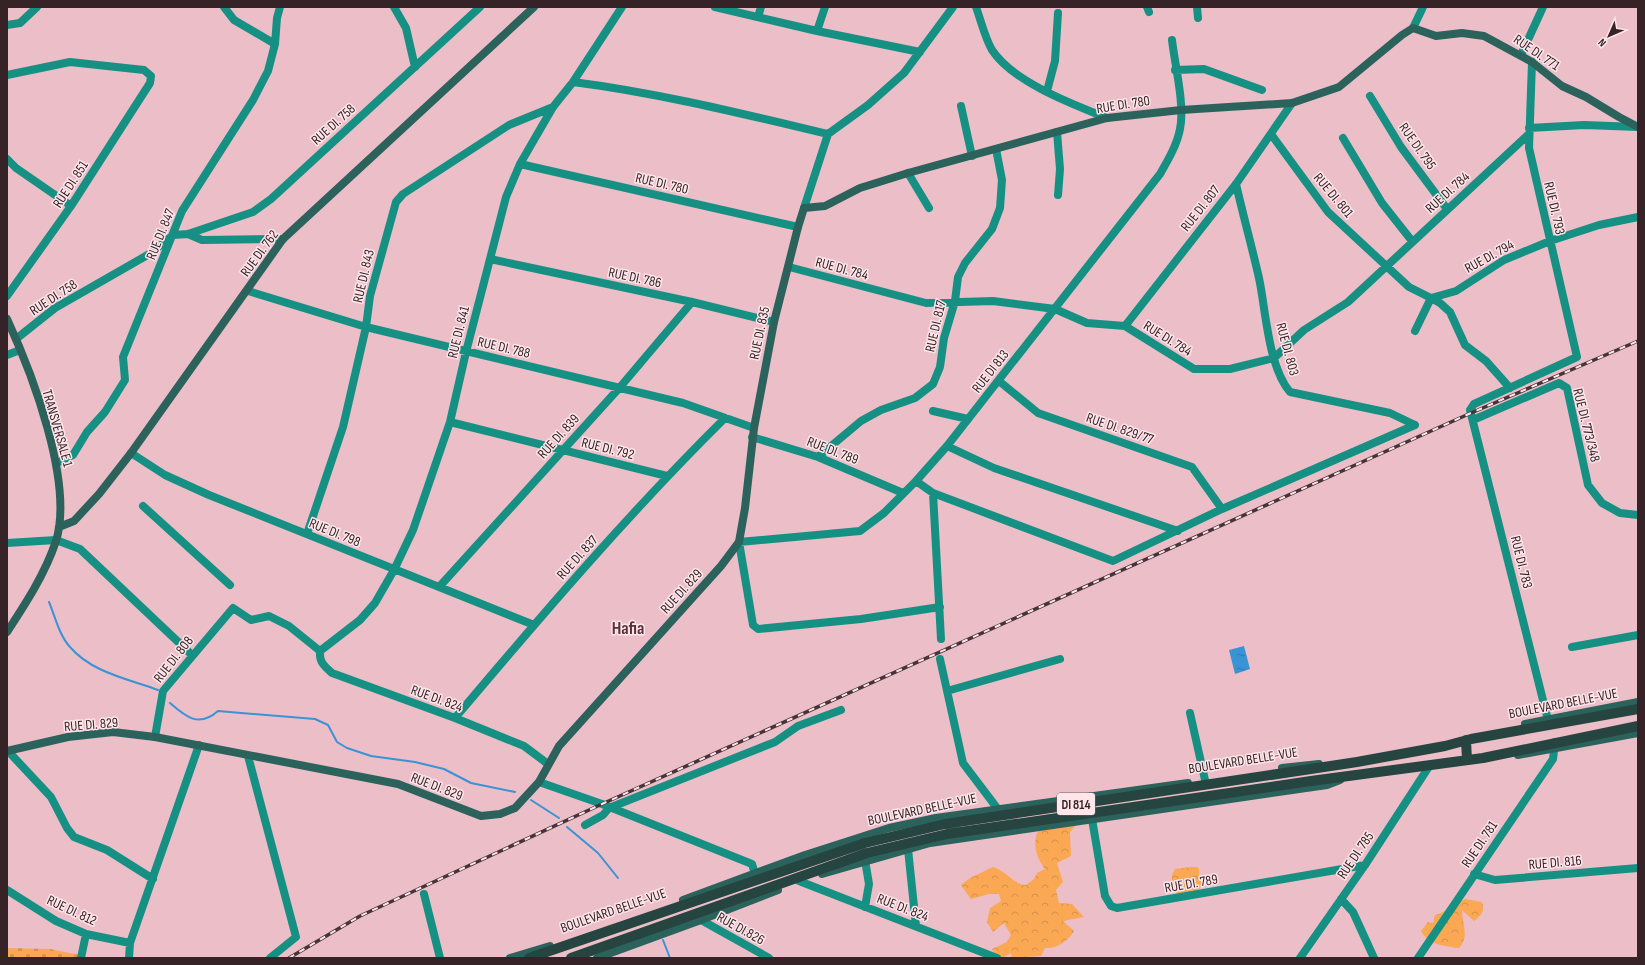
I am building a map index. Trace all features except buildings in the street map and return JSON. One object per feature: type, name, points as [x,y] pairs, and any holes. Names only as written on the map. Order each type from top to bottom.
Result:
[{"type":"main road","name":"BOULEVARD BELLE-VUE","points":[[529,958],[865,843],[938,825],[1360,761],[1638,710]]},
{"type":"main road","name":"DI 814","points":[[571,958],[867,853],[947,834],[1354,775],[1483,758],[1555,746],[1638,726]]},
{"type":"main road","points":[[1467,760],[1468,740]]},
{"type":"main road","points":[[1360,761],[1366,774]]},
{"type":"street","points":[[7,25],[20,23],[37,7]]},
{"type":"street","points":[[224,7],[234,20],[275,44]]},
{"type":"street","name":"RUE DI. 847","points":[[57,463],[73,455],[87,432],[105,412],[125,380],[123,357],[174,235],[182,211],[253,100],[268,71],[275,44],[277,18],[280,7]]},
{"type":"street","points":[[394,7],[406,28],[415,67]]},
{"type":"street","name":"RUE DI. 758","points":[[16,339],[55,308],[151,253],[174,235],[188,234],[253,212],[277,194],[480,7]]},
{"type":"street","name":"RUE DI. 762","points":[[59,527],[74,521],[99,494],[131,453],[284,239],[534,7]]},
{"type":"street","name":"RUE DI. 841","points":[[319,654],[360,620],[374,603],[394,570],[413,530],[450,422],[466,352],[506,196],[520,164],[553,107],[573,82],[622,7]]},
{"type":"street","points":[[715,7],[817,31],[920,52]]},
{"type":"street","points":[[758,17],[761,7]]},
{"type":"street","points":[[817,31],[825,7]]},
{"type":"street","points":[[573,82],[620,88],[680,99],[828,134],[868,105],[904,73],[953,7]]},
{"type":"street","points":[[976,7],[992,49],[1003,63],[1017,76],[1074,105],[1107,118]]},
{"type":"street","points":[[1197,7],[1198,18]]},
{"type":"street","name":"RUE DI. 780","points":[[804,208],[825,206],[860,188],[908,173],[1107,118],[1181,110],[1292,103],[1340,87],[1397,39],[1413,28],[1423,7]]},
{"type":"street","points":[[1521,55],[1543,7]]},
{"type":"street","points":[[1047,91],[1055,61],[1058,12]]},
{"type":"street","name":"RUE DI. 771","points":[[1413,28],[1436,36],[1462,33],[1484,36],[1532,62],[1562,86],[1586,97],[1618,117],[1638,127]]},
{"type":"street","name":"RUE DI 813","points":[[739,542],[860,531],[871,524],[916,481],[947,446],[1160,174],[1172,154],[1180,129],[1181,110],[1172,40]]},
{"type":"street","name":"RUE DI. 851","points":[[7,75],[70,62],[144,70],[150,76],[150,83],[71,206],[7,296]]},
{"type":"street","name":"RUE DI. 793","points":[[1510,388],[1577,357],[1532,162],[1529,131],[1532,96],[1532,62]]},
{"type":"street","points":[[1175,70],[1204,69],[1262,90]]},
{"type":"street","name":"RUE DI. 795","points":[[1370,96],[1401,147],[1448,209]]},
{"type":"street","name":"RUE DI. 807","points":[[1126,326],[1236,184],[1292,103]]},
{"type":"street","points":[[961,106],[972,156]]},
{"type":"street","name":"RUE DI. 843","points":[[307,534],[342,427],[366,327],[370,296],[396,202],[403,194],[509,125],[553,107]]},
{"type":"street","points":[[1529,131],[1584,125],[1638,127]]},
{"type":"street","name":"RUE DI. 784","points":[[789,267],[926,303],[955,301],[1020,303],[1055,309],[1087,323],[1126,326],[1194,369],[1230,369],[1274,358],[1304,330],[1348,302],[1529,131]]},
{"type":"street","points":[[1057,132],[1060,169],[1058,195]]},
{"type":"street","name":"RUE DI. 835","points":[[739,542],[745,508],[752,437],[774,322],[798,227],[828,134]]},
{"type":"street","name":"RUE DI. 801","points":[[1271,134],[1328,212],[1385,266]]},
{"type":"street","points":[[1343,138],[1382,203],[1412,241]]},
{"type":"street","name":"RUE DI. 817","points":[[818,457],[861,421],[881,410],[915,398],[933,384],[940,367],[944,338],[955,301],[958,277],[965,263],[992,229],[1000,208],[1002,180],[996,149]]},
{"type":"street","points":[[7,159],[16,168],[71,206]]},
{"type":"street","name":"RUE DI. 780","points":[[520,164],[798,227]]},
{"type":"street","points":[[908,173],[930,208]]},
{"type":"street","name":"RUE DI. 803","points":[[1222,509],[1415,425],[1390,413],[1290,392],[1282,382],[1274,358],[1259,280],[1236,184]]},
{"type":"street","name":"RUE DI. 794","points":[[1431,298],[1456,291],[1504,260],[1550,241],[1599,225],[1638,217]]},
{"type":"street","name":"RUE DI. 758","points":[[188,234],[202,240],[284,239]]},
{"type":"street","name":"RUE DI. 786","points":[[490,259],[692,302],[774,322]]},
{"type":"street","points":[[1385,266],[1409,287],[1440,303],[1450,312],[1465,344],[1486,361],[1510,388]]},
{"type":"street","name":"RUE DI. 788","points":[[248,291],[366,327],[466,352],[621,386],[683,403],[754,428]]},
{"type":"street","points":[[1414,331],[1431,298]]},
{"type":"street","name":"RUE DI. 839","points":[[440,586],[621,386],[692,302]]},
{"type":"street","name":"TRANSVERSALE 1","points":[[7,319],[16,339],[42,414],[57,463],[60,487],[59,527],[56,540],[35,590],[7,632]]},
{"type":"street","points":[[7,355],[20,350]]},
{"type":"street","name":"RUE DI. 829/77","points":[[999,381],[1038,413],[1192,467],[1222,509]]},
{"type":"street","name":"RUE DI. 773/348","points":[[1473,420],[1559,383],[1564,385],[1567,388],[1588,485],[1602,503],[1620,514],[1638,515]]},
{"type":"street","name":"RUE DI. 783","points":[[1510,388],[1474,404],[1470,410],[1548,720]]},
{"type":"street","points":[[933,411],[968,419]]},
{"type":"street","name":"RUE DI. 837","points":[[455,718],[534,625],[667,476],[725,418]]},
{"type":"street","name":"RUE DI. 792","points":[[450,422],[667,476]]},
{"type":"street","name":"RUE DI. 789","points":[[752,437],[818,457],[903,493]]},
{"type":"street","points":[[947,446],[994,468],[1178,532]]},
{"type":"street","name":"RUE DI. 798","points":[[131,453],[165,475],[209,495],[394,570],[440,586],[534,625]]},
{"type":"street","points":[[916,481],[933,493],[1113,561],[1178,532],[1222,509]]},
{"type":"street","points":[[933,493],[941,639]]},
{"type":"street","points":[[143,506],[230,585]]},
{"type":"street","points":[[7,543],[56,540],[80,549],[192,655]]},
{"type":"street","points":[[739,542],[753,625],[758,629],[861,619],[940,607]]},
{"type":"street","name":"RUE DI. 829","points":[[7,751],[68,737],[113,732],[156,737],[398,784],[481,816],[500,814],[514,808],[539,782],[559,746],[721,566],[739,542]]},
{"type":"street","name":"RUE DI. 808","points":[[156,737],[163,691],[232,608]]},
{"type":"street","name":"RUE DI. 824","points":[[232,608],[251,620],[269,616],[289,626],[319,654],[322,665],[332,673],[455,718],[524,746],[548,764]]},
{"type":"street","points":[[1572,647],[1638,635]]},
{"type":"street","points":[[940,659],[963,763],[997,808]]},
{"type":"street","points":[[947,691],[1060,659]]},
{"type":"street","name":"BOULEVARD BELLE-VUE","points":[[1468,740],[1486,732],[1638,702]]},
{"type":"street","points":[[585,825],[603,815],[609,808],[775,742],[798,726],[841,710]]},
{"type":"street","points":[[1190,713],[1206,780]]},
{"type":"street","points":[[1555,746],[1638,733]]},
{"type":"street","points":[[130,958],[130,943],[200,745]]},
{"type":"street","name":"RUE DI. 781","points":[[1418,958],[1553,759],[1555,746]]},
{"type":"street","points":[[7,751],[51,797],[67,828],[74,837],[107,850],[153,879]]},
{"type":"street","points":[[248,756],[296,937],[270,958]]},
{"type":"street","name":"BOULEVARD BELLE-VUE","points":[[510,958],[585,936],[805,855],[889,828],[936,818],[997,808],[1206,780],[1308,764],[1360,761]]},
{"type":"street","name":"RUE DI. 785","points":[[1300,958],[1365,865],[1430,765]]},
{"type":"street","points":[[597,958],[701,920],[799,881],[865,860],[930,843],[1327,785],[1354,775]]},
{"type":"street","points":[[539,782],[752,864],[755,874]]},
{"type":"street","name":"RUE DI. 789","points":[[1092,819],[1105,896],[1111,906],[1117,908],[1365,865]]},
{"type":"street","points":[[908,849],[916,926]]},
{"type":"street","points":[[865,860],[869,884],[865,907]]},
{"type":"street","name":"RUE DI. 816","points":[[1474,874],[1495,880],[1638,868]]},
{"type":"street","name":"RUE DI. 824","points":[[799,881],[916,926],[977,954],[997,958]]},
{"type":"street","name":"RUE DI. 812","points":[[7,890],[56,921],[86,934],[130,943]]},
{"type":"street","points":[[424,894],[440,958]]},
{"type":"street","points":[[1341,899],[1353,912],[1374,958]]},
{"type":"street","name":"RUE DI.826","points":[[701,920],[769,958]]},
{"type":"street","points":[[81,958],[86,934]]},
{"type":"green space","points":[[1070,809],[1078,818],[1076,825],[1070,832],[1071,856],[1057,863],[1063,882],[1056,890],[1059,903],[1072,904],[1084,917],[1063,921],[1074,931],[1062,944],[1045,948],[1041,956],[1012,958],[1011,953],[1002,958],[995,955],[992,949],[1007,942],[1011,935],[1004,923],[993,932],[987,922],[990,908],[1001,901],[999,894],[989,894],[971,899],[961,885],[970,878],[993,867],[1017,882],[1026,885],[1034,879],[1037,873],[1045,869],[1037,855],[1035,845],[1035,840],[1039,830],[1057,814]]},
{"type":"green space","points":[[1197,867],[1199,869],[1199,879],[1202,883],[1198,892],[1192,890],[1188,895],[1179,895],[1171,888],[1172,875],[1175,869]]},
{"type":"green space","points":[[1465,899],[1482,902],[1483,911],[1474,921],[1462,910],[1465,934],[1459,948],[1437,944],[1424,936],[1421,931],[1428,922],[1433,923],[1435,915]]},
{"type":"green space","points":[[7,948],[50,949],[80,955],[79,958],[7,958]]},
{"type":"water","points":[[1244,646],[1250,669],[1235,674],[1229,650]]},
{"type":"waterway","points":[[49,602],[63,637],[79,656],[99,669],[158,690]]},
{"type":"waterway","points":[[170,703],[187,716],[199,720],[205,719],[218,711],[315,719],[328,725],[337,742],[347,748],[371,756],[415,762],[444,769],[471,783],[515,792]]},
{"type":"waterway","points":[[531,800],[559,818]]},
{"type":"waterway","points":[[567,827],[598,853],[618,878]]},
{"type":"waterway","points":[[663,940],[670,958]]},
{"type":"railway","points":[[289,958],[360,916],[602,804],[1471,413],[1638,341]]},
{"type":"district","name":"Hafia","points":[[628,628]]}]
